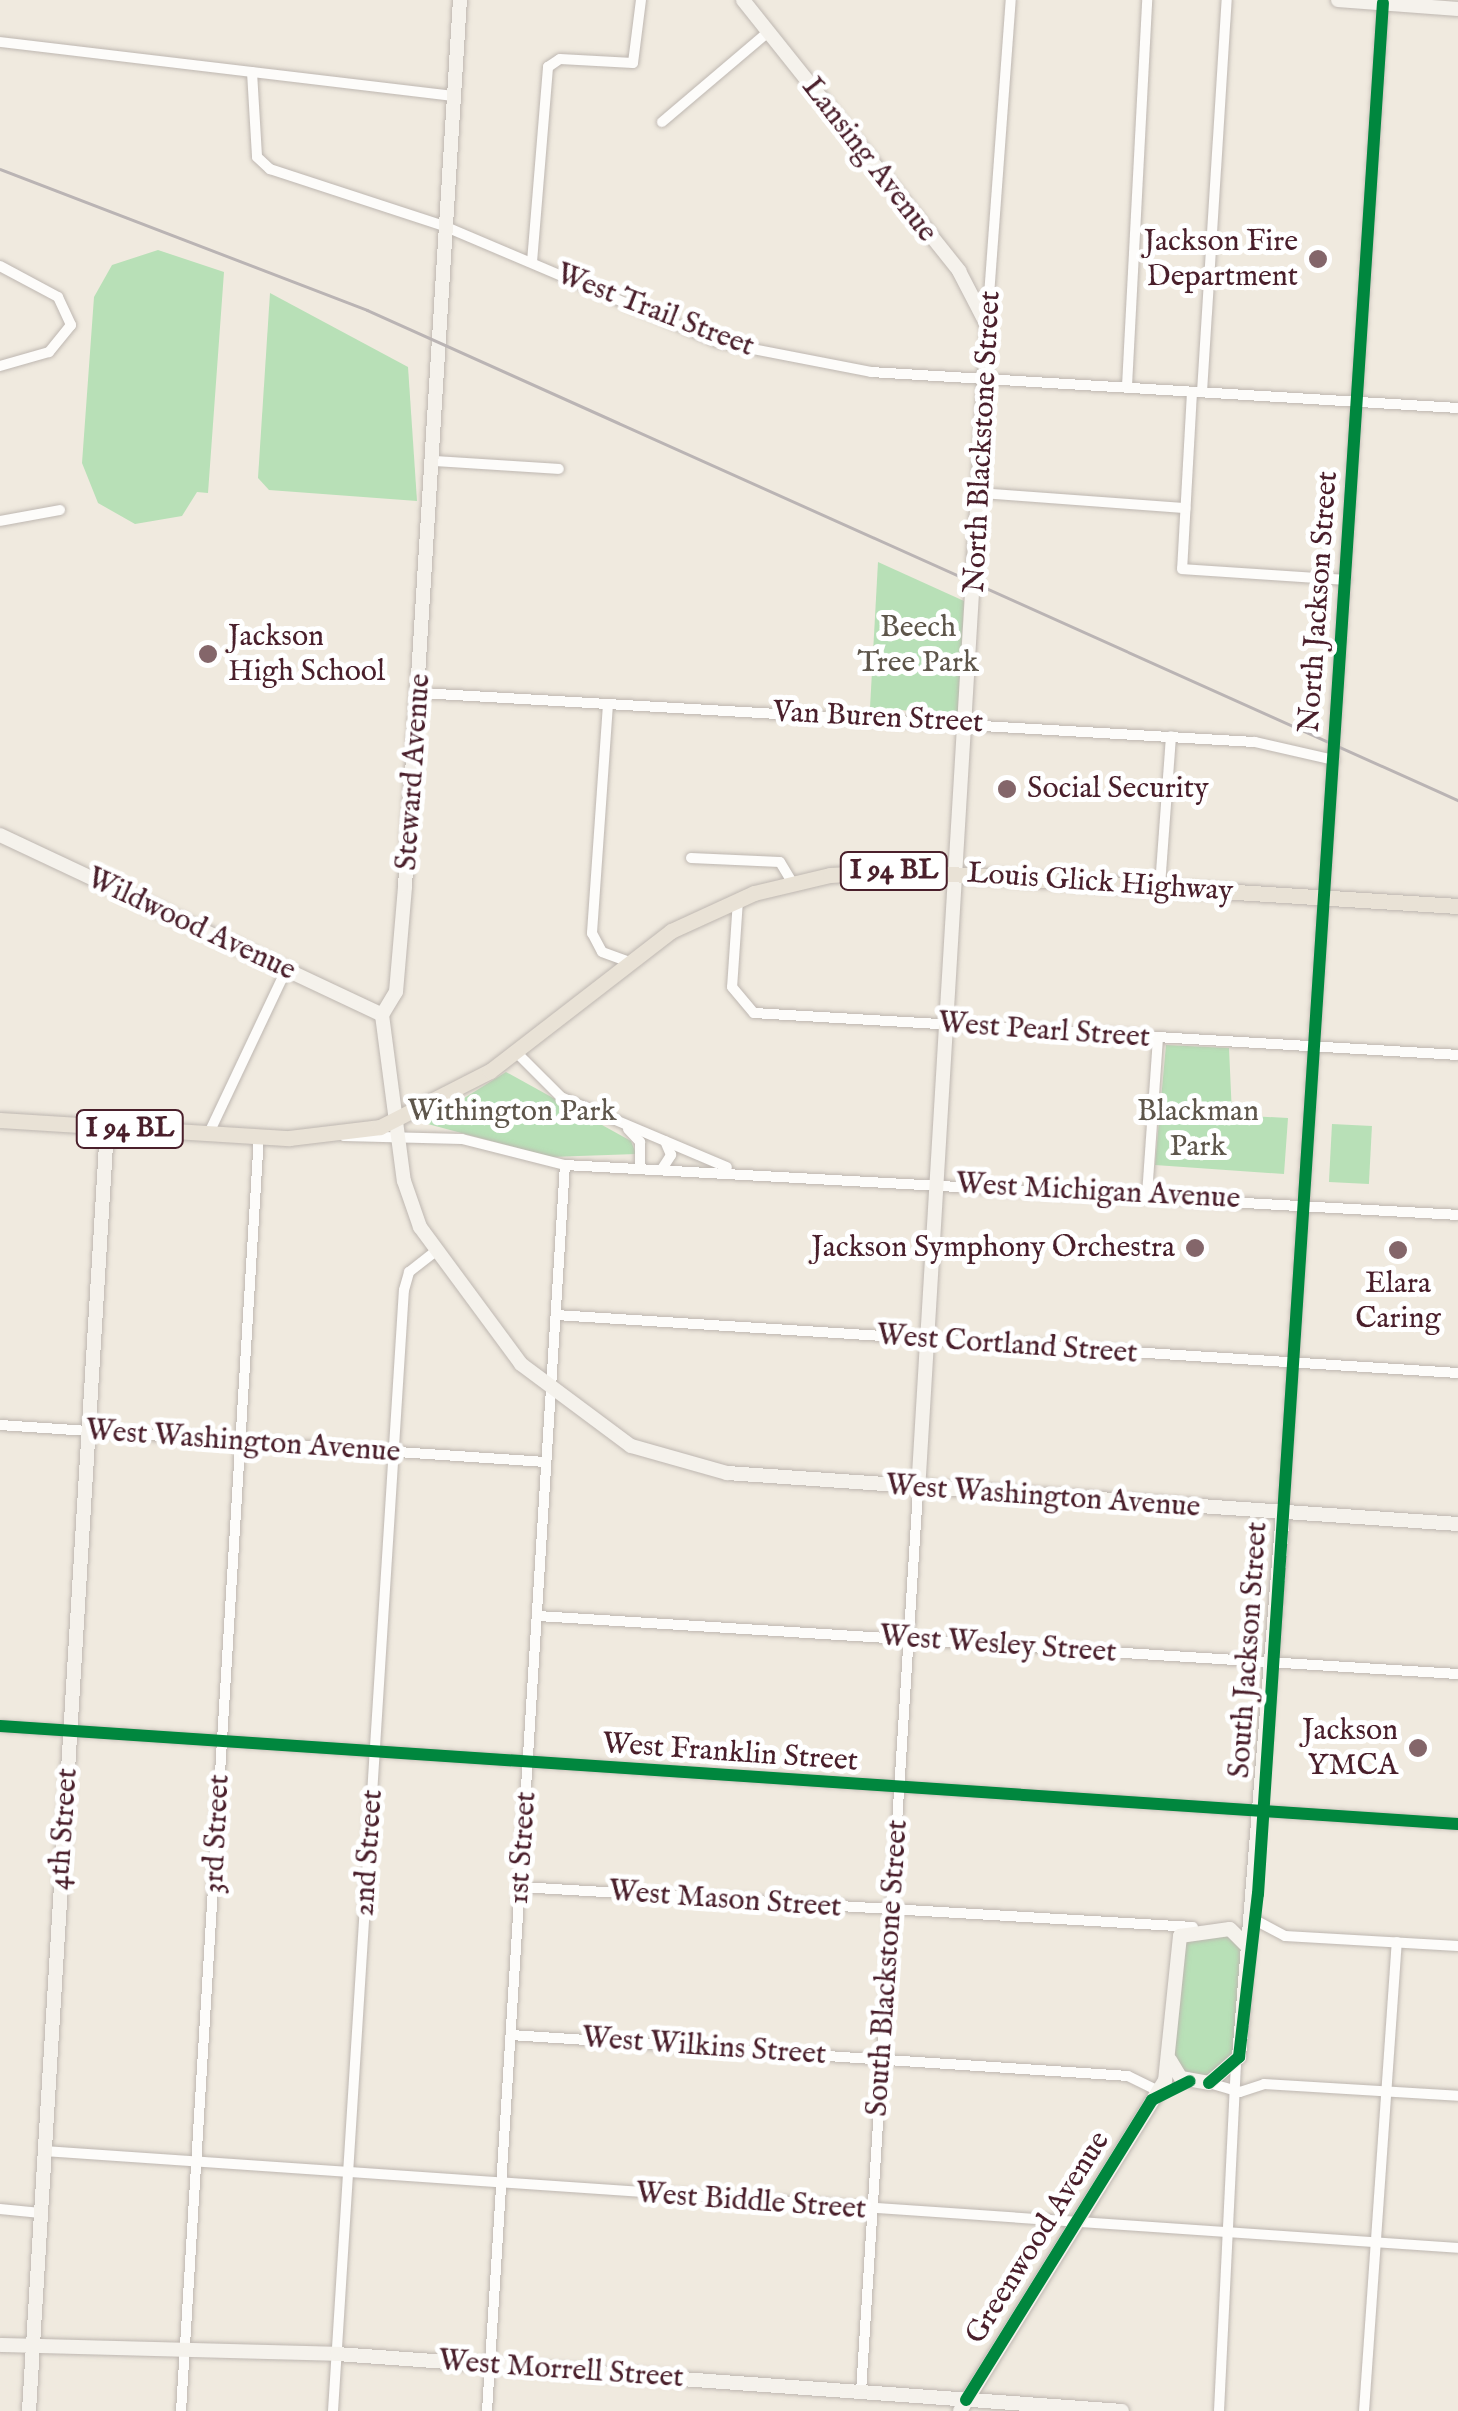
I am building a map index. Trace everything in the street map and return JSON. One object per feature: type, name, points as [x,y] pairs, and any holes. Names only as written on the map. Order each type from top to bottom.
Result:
[{"type":"main road","name":"Louis Glick Highway","points":[[267,1137],[336,1135],[398,1120],[517,1053],[626,961],[738,899],[792,882],[956,874],[1458,906]]},
{"type":"main road","name":"I 94 BL","points":[[0,1120],[267,1137]]},
{"type":"street","name":"Steward Avenue","points":[[460,0],[420,693],[396,992],[382,1015],[410,1205],[437,1250],[550,1394],[631,1446]]},
{"type":"street","points":[[532,262],[548,67],[560,60],[633,63],[641,0]]},
{"type":"street","name":"Lansing Avenue","points":[[743,0],[958,272],[987,324]]},
{"type":"street","name":"North Blackstone Street","points":[[937,1184],[987,378],[987,324],[1011,0]]},
{"type":"street","points":[[1127,386],[1147,0]]},
{"type":"street","points":[[1227,0],[1182,569],[1346,580]]},
{"type":"street","points":[[1338,0],[1458,9]]},
{"type":"street","name":"North Jackson Street","points":[[1304,1203],[1382,3]]},
{"type":"street","points":[[662,122],[768,32]]},
{"type":"street","points":[[0,42],[453,96]]},
{"type":"street","name":"West Trail Street","points":[[252,72],[262,164],[444,226],[751,351],[870,372],[1455,408]]},
{"type":"street","points":[[0,266],[58,297],[72,325],[49,352],[0,366]]},
{"type":"street","points":[[436,462],[559,468]]},
{"type":"street","points":[[980,494],[1185,508]]},
{"type":"street","points":[[0,521],[60,510]]},
{"type":"street","name":"Van Buren Street","points":[[420,693],[1171,736],[1334,760]]},
{"type":"street","points":[[608,704],[592,934],[602,952],[626,961]]},
{"type":"street","points":[[1160,886],[1171,736]]},
{"type":"street","name":"Wildwood Avenue","points":[[0,835],[382,1015]]},
{"type":"street","points":[[691,858],[780,862],[792,882]]},
{"type":"street","name":"West Pearl Street","points":[[738,899],[732,987],[745,1009],[1458,1056]]},
{"type":"street","points":[[208,1134],[286,970]]},
{"type":"street","points":[[1147,1195],[1158,1038]]},
{"type":"street","name":"West Michigan Avenue","points":[[517,1053],[554,1093],[627,1128],[738,1170]]},
{"type":"street","name":"4th Street","points":[[29,2411],[107,1128]]},
{"type":"street","points":[[627,1128],[640,1142],[640,1168]]},
{"type":"street","name":"West Michigan Avenue","points":[[336,1135],[462,1139],[565,1165],[738,1170],[1458,1215]]},
{"type":"street","name":"3rd Street","points":[[181,2411],[240,1442],[267,1137]]},
{"type":"street","points":[[662,1170],[671,1153],[664,1140]]},
{"type":"street","name":"1st Street","points":[[487,2411],[565,1165]]},
{"type":"street","name":"South Blackstone Street","points":[[860,2392],[937,1184]]},
{"type":"street","name":"South Jackson Street","points":[[1219,2411],[1240,2092],[1236,2066],[1263,1811],[1304,1203]]},
{"type":"street","name":"2nd Street","points":[[333,2411],[405,1282],[437,1250]]},
{"type":"street","name":"West Cortland Street","points":[[556,1316],[1458,1372]]},
{"type":"street","name":"West Washington Avenue","points":[[0,1425],[546,1462]]},
{"type":"street","name":"West Washington Avenue","points":[[631,1446],[704,1470],[918,1490],[1458,1524]]},
{"type":"street","name":"West Wesley Street","points":[[538,1616],[1458,1674]]},
{"type":"street","name":"West Franklin Street","points":[[0,1726],[529,1766],[1458,1824]]},
{"type":"street","name":"West Mason Street","points":[[520,1887],[1230,1929],[1253,1919]]},
{"type":"street","points":[[1253,1919],[1285,1936],[1458,1946]]},
{"type":"street","points":[[1165,1926],[1178,1941],[1193,1927]]},
{"type":"street","points":[[1230,1929],[1247,1950]]},
{"type":"street","name":"Greenwood Avenue","points":[[963,2406],[1159,2092],[1170,2060],[1178,1941]]},
{"type":"street","points":[[1364,2411],[1397,1942]]},
{"type":"street","name":"West Wilkins Street","points":[[511,2035],[1128,2076],[1159,2092]]},
{"type":"street","points":[[1170,2060],[1190,2081]]},
{"type":"street","points":[[1209,2083],[1236,2066]]},
{"type":"street","points":[[1159,2092],[1190,2081],[1240,2092],[1264,2084],[1458,2096]]},
{"type":"street","name":"West Biddle Street","points":[[44,2151],[1458,2248]]},
{"type":"street","points":[[0,2209],[40,2212]]},
{"type":"street","name":"West Morrell Street","points":[[0,2345],[336,2354],[860,2392],[963,2406],[1122,2411]]},
{"type":"green space","points":[[158,250],[224,272],[208,493],[197,492],[182,516],[135,524],[98,503],[82,463],[94,297],[112,265]]},
{"type":"green space","points":[[270,293],[408,367],[417,501],[269,490],[258,478]]},
{"type":"green space","name":"Beech Tree Park","points":[[878,562],[964,601],[958,714],[870,708]]},
{"type":"green space","name":"Blackman Park","points":[[1166,1045],[1229,1048],[1232,1115],[1288,1118],[1284,1174],[1155,1165]]},
{"type":"green space","name":"Withington Park","points":[[506,1072],[631,1141],[636,1154],[551,1157],[424,1123]]},
{"type":"green space","points":[[1332,1124],[1372,1126],[1369,1184],[1329,1182]]},
{"type":"green space","points":[[1230,1929],[1241,1935],[1241,2051],[1209,2083],[1172,2068],[1178,1941]]},
{"type":"railway","points":[[0,169],[367,310],[1458,800]]},
{"type":"cycle path","points":[[1209,2083],[1239,2057],[1258,1894],[1383,3]]},
{"type":"cycle path","points":[[0,1726],[1458,1824]]},
{"type":"cycle path","points":[[966,2400],[1152,2100],[1190,2081]]},
{"type":"place","name":"Jackson Fire Department","points":[[1318,259]]},
{"type":"place","name":"Jackson High School","points":[[208,654]]},
{"type":"place","name":"Social Security","points":[[1007,789]]},
{"type":"place","name":"Jackson Symphony Orchestra","points":[[1195,1248]]},
{"type":"place","name":"Elara Caring","points":[[1398,1250]]},
{"type":"place","name":"Jackson YMCA","points":[[1418,1748]]}]
